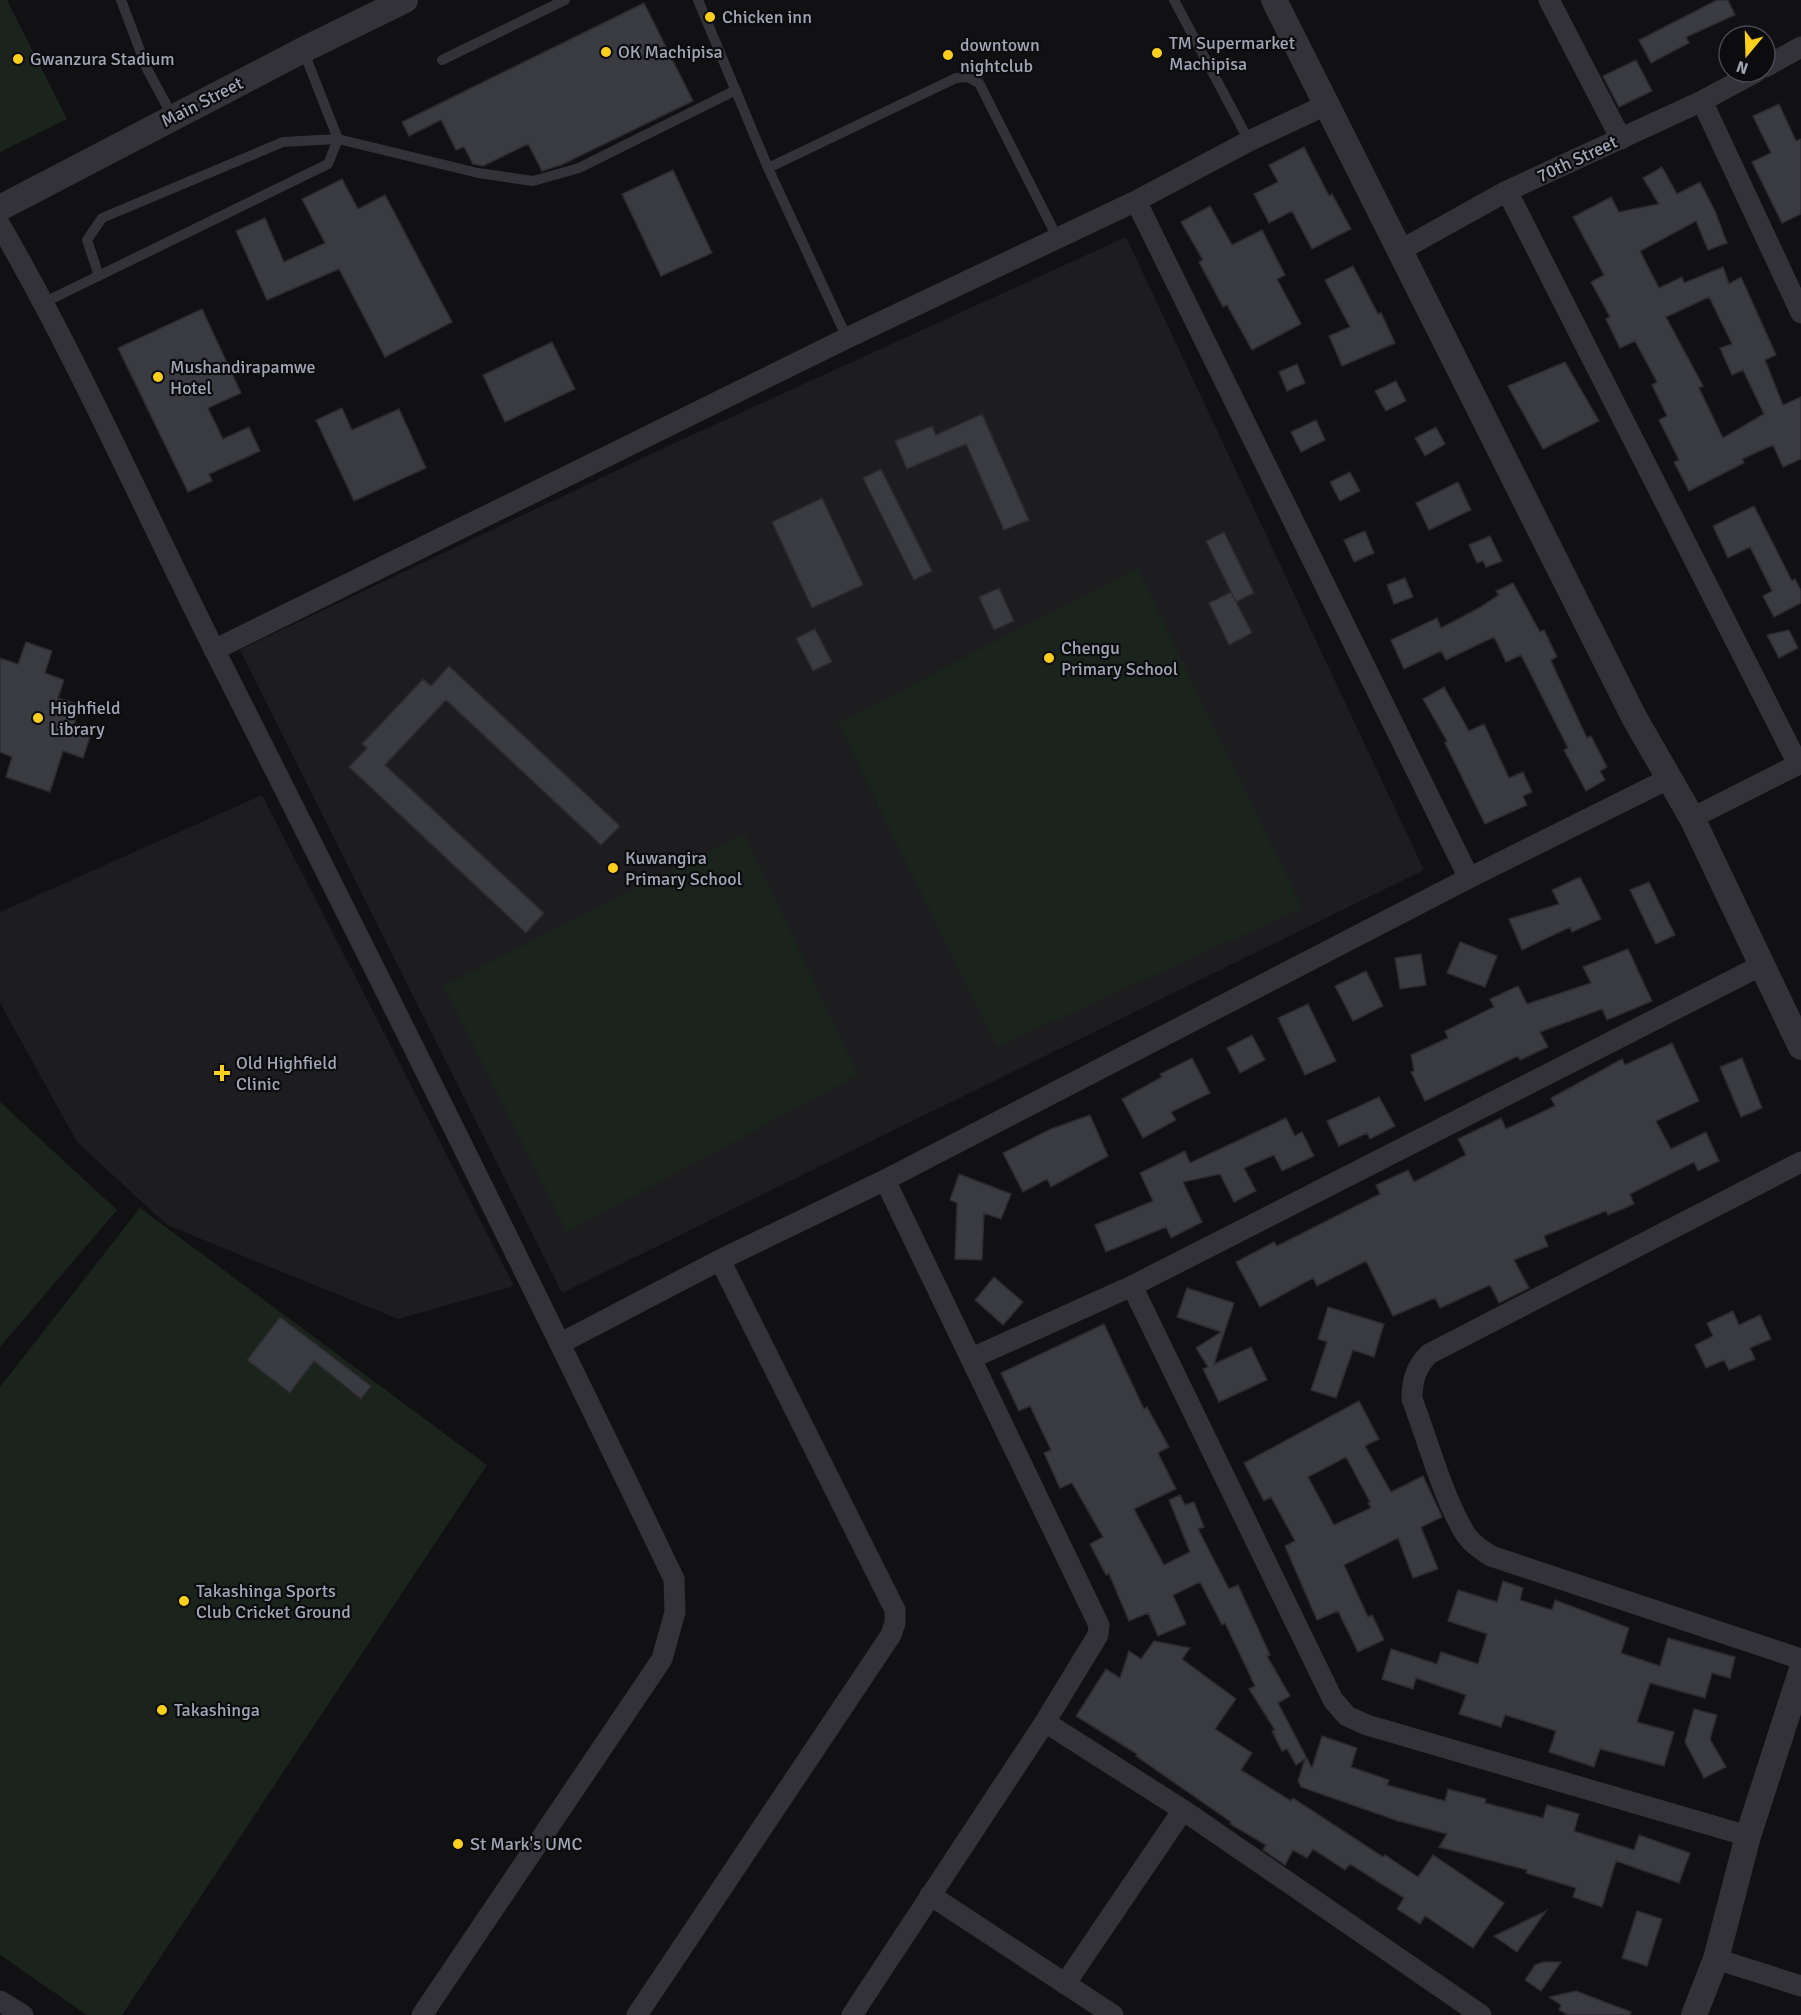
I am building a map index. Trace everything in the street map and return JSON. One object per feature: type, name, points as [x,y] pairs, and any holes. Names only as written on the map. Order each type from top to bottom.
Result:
[{"type":"street","name":"Main Street","points":[[0,208],[303,50],[405,0]]},
{"type":"street","points":[[1274,0],[1635,719],[1692,818],[1801,1047]]},
{"type":"street","points":[[1549,0],[1621,139]]},
{"type":"street","points":[[1777,61],[1801,48]]},
{"type":"street","name":"70th Street","points":[[1401,250],[1507,191],[1702,101],[1734,84]]},
{"type":"street","points":[[1702,101],[1801,313]]},
{"type":"street","points":[[214,650],[847,338],[1136,201],[1249,141],[1326,105]]},
{"type":"street","points":[[1507,191],[1800,763],[1692,818]]},
{"type":"street","points":[[1136,201],[1469,878]]},
{"type":"street","points":[[0,225],[45,302],[214,650],[561,1343],[674,1579],[675,1612],[662,1659],[422,2015]]},
{"type":"street","points":[[561,1343],[720,1260],[885,1180],[1469,878],[1668,779]]},
{"type":"street","points":[[972,1358],[1132,1286],[1762,965]]},
{"type":"street","points":[[1801,1162],[1429,1354],[1420,1363],[1413,1379],[1412,1399],[1456,1515],[1467,1537],[1479,1549],[1491,1556],[1801,1659]]},
{"type":"street","points":[[852,2015],[1095,1644],[1098,1625],[885,1180]]},
{"type":"street","points":[[637,2015],[891,1635],[895,1623],[895,1610],[720,1260]]},
{"type":"street","points":[[1132,1286],[1333,1700],[1347,1716],[1367,1725],[1748,1836]]},
{"type":"street","points":[[1694,2015],[1716,1959],[1748,1836],[1801,1672]]},
{"type":"street","points":[[1045,1722],[1183,1810],[1480,2015]]},
{"type":"street","points":[[1065,1984],[1183,1810]]},
{"type":"street","points":[[930,1895],[1113,2015]]},
{"type":"street","points":[[1716,1959],[1801,1986]]},
{"type":"street","points":[[0,2001],[23,2015]]},
{"type":"lane","points":[[121,0],[147,69],[173,117]]},
{"type":"lane","points":[[442,60],[565,0]]},
{"type":"lane","points":[[698,0],[768,168],[847,338]]},
{"type":"lane","points":[[1174,0],[1249,141]]},
{"type":"lane","points":[[45,302],[328,164],[338,139],[303,50]]},
{"type":"lane","points":[[768,168],[956,78],[968,77],[979,83],[1057,237]]},
{"type":"lane","points":[[99,276],[87,240],[102,218],[283,141],[338,139],[478,173],[533,181],[579,168],[736,90]]},
{"type":"shaded area","name":"Gwanzura Stadium","points":[[0,0],[7,0],[67,119],[0,152]]},
{"type":"shaded area","points":[[1126,237],[1424,870],[562,1293],[240,650],[668,446]]},
{"type":"shaded area","points":[[1137,568],[1302,908],[997,1047],[838,723]]},
{"type":"shaded area","name":"Old Highfield Clinic","points":[[262,795],[514,1286],[398,1319],[167,1225],[77,1142],[0,1003],[0,912]]},
{"type":"shaded area","points":[[744,833],[858,1075],[567,1232],[444,986]]},
{"type":"shaded area","points":[[0,1102],[117,1210],[0,1347]]},
{"type":"shaded area","name":"Takashinga","points":[[140,1208],[487,1465],[122,2015],[87,2015],[0,1955],[0,1387]]},
{"type":"building","points":[[1717,0],[1728,0],[1735,15],[1686,37],[1689,43],[1651,63],[1639,40]]},
{"type":"building","name":"OK Machipisa","points":[[644,3],[693,101],[561,165],[542,171],[528,144],[483,166],[473,164],[464,147],[456,150],[441,120],[409,136],[402,122]]},
{"type":"building","points":[[1636,60],[1652,91],[1619,107],[1603,76]]},
{"type":"building","points":[[1779,104],[1796,141],[1801,139],[1801,214],[1782,223],[1752,162],[1771,153],[1753,116]]},
{"type":"building","points":[[1304,147],[1329,196],[1332,194],[1351,229],[1312,249],[1292,211],[1269,223],[1254,194],[1278,182],[1269,165]]},
{"type":"building","points":[[1662,167],[1677,194],[1700,182],[1715,211],[1727,243],[1708,250],[1696,221],[1640,251],[1659,288],[1682,277],[1684,283],[1723,267],[1729,284],[1741,277],[1776,355],[1765,360],[1783,405],[1801,397],[1801,459],[1783,467],[1773,445],[1742,459],[1744,463],[1689,491],[1674,462],[1679,460],[1659,420],[1667,416],[1652,385],[1657,382],[1635,341],[1620,348],[1606,319],[1610,317],[1591,282],[1604,275],[1573,217],[1611,197],[1619,212],[1659,204],[1643,178]],"holes":[[[1709,297],[1732,344],[1720,348],[1732,375],[1743,370],[1764,414],[1723,438],[1699,388],[1703,386],[1666,317]]]},
{"type":"building","points":[[673,170],[712,253],[661,276],[622,194]]},
{"type":"building","points":[[342,179],[358,209],[385,195],[452,322],[385,357],[339,269],[267,300],[236,231],[265,218],[284,262],[325,243],[302,199]]},
{"type":"building","points":[[1210,206],[1232,245],[1262,230],[1285,275],[1277,279],[1301,324],[1252,350],[1227,305],[1223,307],[1199,262],[1203,260],[1181,222]]},
{"type":"building","points":[[1353,266],[1378,314],[1381,313],[1395,343],[1342,366],[1329,336],[1350,327],[1325,280]]},
{"type":"building","name":"Mushandirapamwe Hotel","points":[[202,309],[241,393],[208,408],[223,439],[249,427],[260,451],[209,474],[212,481],[188,492],[118,348]]},
{"type":"building","points":[[552,342],[575,389],[505,422],[483,375]]},
{"type":"building","points":[[1565,362],[1599,421],[1543,449],[1508,386]]},
{"type":"building","points":[[1297,364],[1305,383],[1287,391],[1279,372]]},
{"type":"building","points":[[1396,381],[1406,401],[1386,411],[1375,391]]},
{"type":"building","points":[[342,408],[352,430],[399,409],[426,468],[354,501],[316,420]]},
{"type":"building","points":[[982,414],[1029,520],[1004,530],[966,444],[907,469],[895,441],[932,426],[936,435]]},
{"type":"building","points":[[1316,420],[1325,440],[1301,452],[1291,432]]},
{"type":"building","points":[[1436,427],[1445,444],[1425,456],[1415,438]]},
{"type":"building","points":[[881,469],[932,571],[914,580],[863,478]]},
{"type":"building","points":[[1350,472],[1360,491],[1340,501],[1330,482]]},
{"type":"building","points":[[1458,482],[1471,510],[1429,530],[1416,503]]},
{"type":"building","points":[[822,498],[863,585],[812,608],[772,522]]},
{"type":"building","points":[[1754,506],[1792,581],[1795,579],[1801,591],[1801,603],[1774,617],[1763,596],[1772,591],[1750,547],[1728,558],[1713,526]]},
{"type":"building","points":[[1365,531],[1374,553],[1354,562],[1344,540]]},
{"type":"building","points":[[1224,532],[1254,593],[1236,602],[1206,541]]},
{"type":"building","points":[[1490,536],[1502,561],[1486,567],[1483,561],[1477,563],[1469,545]]},
{"type":"building","points":[[1405,578],[1413,597],[1394,604],[1387,585]]},
{"type":"building","points":[[1513,583],[1540,632],[1544,630],[1557,657],[1551,660],[1556,672],[1587,738],[1591,736],[1607,767],[1600,771],[1605,780],[1586,791],[1564,750],[1568,748],[1521,655],[1506,662],[1494,637],[1446,660],[1441,651],[1404,669],[1391,640],[1437,618],[1441,628],[1479,608],[1499,595],[1496,591]]},
{"type":"building","points":[[999,588],[1014,621],[994,630],[979,597]]},
{"type":"building","points":[[1231,592],[1252,633],[1229,645],[1209,603]]},
{"type":"building","points":[[815,629],[832,662],[813,671],[796,638]]},
{"type":"building","points":[[1789,630],[1798,648],[1779,658],[1767,635]]},
{"type":"building","name":"Highfield Library","points":[[26,642],[52,651],[45,673],[64,680],[58,698],[80,705],[72,731],[90,737],[83,758],[63,751],[50,792],[6,777],[12,757],[0,752],[0,658],[18,664]]},
{"type":"building","points":[[449,666],[620,826],[601,845],[446,700],[385,765],[544,913],[526,933],[349,767],[367,748],[362,744],[423,679],[431,686]]},
{"type":"building","points":[[1444,687],[1469,731],[1484,724],[1509,778],[1523,772],[1532,792],[1523,796],[1527,805],[1485,824],[1445,743],[1447,741],[1423,699]]},
{"type":"building","points":[[1580,877],[1601,919],[1572,932],[1570,927],[1522,950],[1509,919],[1559,904],[1552,890]]},
{"type":"building","points":[[1649,882],[1675,935],[1656,944],[1630,890]]},
{"type":"building","points":[[1460,942],[1497,956],[1485,987],[1447,973]]},
{"type":"building","points":[[1628,949],[1652,1001],[1607,1020],[1602,1009],[1540,1032],[1548,1047],[1520,1060],[1518,1056],[1425,1101],[1411,1072],[1414,1071],[1411,1055],[1448,1038],[1445,1031],[1494,1007],[1490,999],[1518,986],[1527,1004],[1591,983],[1583,967]]},
{"type":"building","points":[[1421,954],[1426,985],[1400,989],[1395,958]]},
{"type":"building","points":[[1366,971],[1383,1006],[1353,1021],[1335,986]]},
{"type":"building","points":[[1308,1004],[1336,1061],[1305,1075],[1278,1018]]},
{"type":"building","points":[[1252,1035],[1265,1060],[1240,1073],[1227,1048]]},
{"type":"building","points":[[1672,1043],[1699,1101],[1656,1121],[1671,1149],[1706,1132],[1719,1161],[1698,1171],[1694,1162],[1630,1194],[1634,1204],[1608,1215],[1606,1211],[1544,1236],[1548,1246],[1514,1260],[1529,1288],[1499,1303],[1490,1285],[1440,1308],[1435,1298],[1393,1316],[1366,1261],[1317,1286],[1313,1278],[1260,1307],[1236,1262],[1274,1242],[1277,1246],[1380,1194],[1376,1185],[1408,1170],[1414,1182],[1466,1155],[1458,1139],[1501,1118],[1506,1129],[1555,1106],[1551,1098],[1622,1059],[1625,1065]]},
{"type":"building","points":[[1192,1058],[1210,1093],[1171,1112],[1176,1120],[1143,1138],[1122,1099],[1162,1077],[1160,1074]]},
{"type":"building","points":[[1742,1058],[1762,1108],[1741,1117],[1720,1067]]},
{"type":"building","points":[[1379,1097],[1395,1126],[1370,1139],[1367,1133],[1339,1146],[1327,1121]]},
{"type":"building","points":[[1090,1115],[1108,1156],[1051,1187],[1047,1179],[1023,1192],[1003,1153],[1051,1129]]},
{"type":"building","points":[[1286,1118],[1295,1136],[1302,1132],[1314,1156],[1282,1171],[1274,1155],[1244,1168],[1256,1191],[1234,1202],[1220,1174],[1183,1182],[1202,1222],[1171,1238],[1166,1227],[1106,1252],[1095,1225],[1153,1201],[1140,1173],[1185,1151],[1190,1163]]},
{"type":"building","points":[[959,1174],[1011,1194],[1001,1219],[984,1213],[982,1260],[955,1259],[957,1203],[950,1200]]},
{"type":"building","points":[[994,1277],[1023,1302],[1003,1325],[975,1300]]},
{"type":"building","points":[[1187,1288],[1234,1303],[1214,1364],[1251,1347],[1267,1380],[1219,1402],[1203,1369],[1208,1367],[1196,1348],[1221,1332],[1177,1317]]},
{"type":"building","points":[[1328,1307],[1384,1324],[1374,1357],[1353,1350],[1336,1398],[1311,1390],[1327,1342],[1318,1339]]},
{"type":"building","points":[[1733,1311],[1739,1325],[1760,1315],[1771,1339],[1750,1348],[1755,1359],[1729,1370],[1724,1360],[1706,1368],[1695,1345],[1713,1336],[1707,1323]]},
{"type":"building","points":[[280,1317],[371,1386],[361,1399],[314,1361],[290,1393],[247,1360]]},
{"type":"building","points":[[1104,1324],[1144,1409],[1147,1407],[1169,1447],[1158,1453],[1176,1489],[1134,1509],[1164,1565],[1190,1552],[1169,1500],[1180,1495],[1185,1505],[1194,1502],[1204,1527],[1198,1529],[1229,1589],[1238,1585],[1270,1655],[1267,1656],[1290,1696],[1278,1703],[1312,1768],[1322,1736],[1357,1748],[1351,1767],[1389,1780],[1387,1785],[1445,1801],[1448,1789],[1486,1799],[1485,1803],[1543,1818],[1547,1805],[1579,1814],[1574,1831],[1634,1850],[1639,1835],[1690,1853],[1679,1883],[1616,1861],[1602,1907],[1573,1897],[1576,1888],[1526,1873],[1527,1870],[1439,1847],[1447,1834],[1398,1821],[1301,1787],[1298,1781],[1305,1759],[1296,1765],[1287,1749],[1282,1751],[1272,1731],[1275,1730],[1249,1689],[1255,1686],[1225,1623],[1222,1625],[1200,1582],[1173,1595],[1186,1624],[1158,1636],[1148,1613],[1129,1621],[1109,1574],[1106,1575],[1090,1544],[1103,1537],[1072,1483],[1060,1488],[1044,1453],[1051,1450],[1030,1406],[1019,1411],[1001,1373]]},
{"type":"building","points":[[1359,1401],[1379,1439],[1365,1446],[1391,1492],[1423,1476],[1442,1517],[1421,1527],[1438,1569],[1413,1578],[1398,1538],[1344,1565],[1368,1617],[1372,1615],[1384,1640],[1358,1652],[1338,1611],[1317,1620],[1285,1546],[1295,1541],[1271,1497],[1264,1501],[1244,1463]],"holes":[[[1346,1457],[1370,1502],[1368,1503],[1371,1508],[1334,1525],[1308,1477]]]},
{"type":"building","points":[[1503,1581],[1523,1588],[1520,1600],[1552,1610],[1555,1600],[1629,1628],[1621,1653],[1660,1666],[1668,1638],[1735,1657],[1730,1678],[1712,1673],[1705,1698],[1650,1683],[1637,1722],[1674,1732],[1664,1766],[1600,1749],[1594,1767],[1549,1752],[1556,1731],[1505,1715],[1501,1727],[1459,1714],[1466,1695],[1416,1678],[1413,1689],[1382,1679],[1391,1649],[1437,1664],[1441,1652],[1478,1664],[1487,1634],[1448,1621],[1458,1590],[1497,1602]]},
{"type":"building","points":[[1154,1641],[1190,1648],[1182,1659],[1236,1699],[1215,1729],[1252,1753],[1241,1770],[1291,1801],[1293,1798],[1418,1877],[1433,1855],[1504,1903],[1473,1948],[1425,1916],[1420,1924],[1397,1909],[1404,1898],[1350,1864],[1345,1870],[1313,1849],[1307,1858],[1293,1850],[1285,1865],[1263,1850],[1266,1845],[1230,1824],[1231,1822],[1136,1756],[1137,1754],[1076,1716],[1106,1669],[1120,1678],[1129,1651],[1141,1659]]},
{"type":"building","points":[[1694,1709],[1717,1715],[1710,1739],[1726,1767],[1704,1778],[1685,1742]]},
{"type":"building","points":[[1546,1911],[1517,1952],[1494,1936]]},
{"type":"building","points":[[1637,1911],[1662,1919],[1647,1966],[1622,1958]]},
{"type":"building","points":[[1543,1962],[1561,1962],[1541,1991],[1525,1980],[1535,1965]]},
{"type":"building","points":[[1576,1991],[1631,2012],[1630,2015],[1568,2015],[1559,2010],[1561,2005],[1549,1997]]},
{"type":"place","name":"Chicken inn","points":[[710,17]]},
{"type":"place","name":"OK Machipisa","points":[[606,52]]},
{"type":"place","name":"TM Supermarket Machipisa","points":[[1157,53]]},
{"type":"place","name":"downtown nightclub","points":[[948,55]]},
{"type":"place","name":"Gwanzura Stadium","points":[[18,59]]},
{"type":"place","name":"Mushandirapamwe Hotel","points":[[158,377]]},
{"type":"place","name":"Chengu Primary School","points":[[1049,658]]},
{"type":"place","name":"Highfield Library","points":[[38,718]]},
{"type":"place","name":"Kuwangira Primary School","points":[[613,868]]},
{"type":"place","name":"Old Highfield Clinic","points":[[222,1073]]},
{"type":"place","name":"Takashinga Sports Club Cricket Ground","points":[[184,1601]]},
{"type":"place","name":"Takashinga","points":[[162,1710]]},
{"type":"place","name":"St Mark's UMC","points":[[458,1844]]}]
